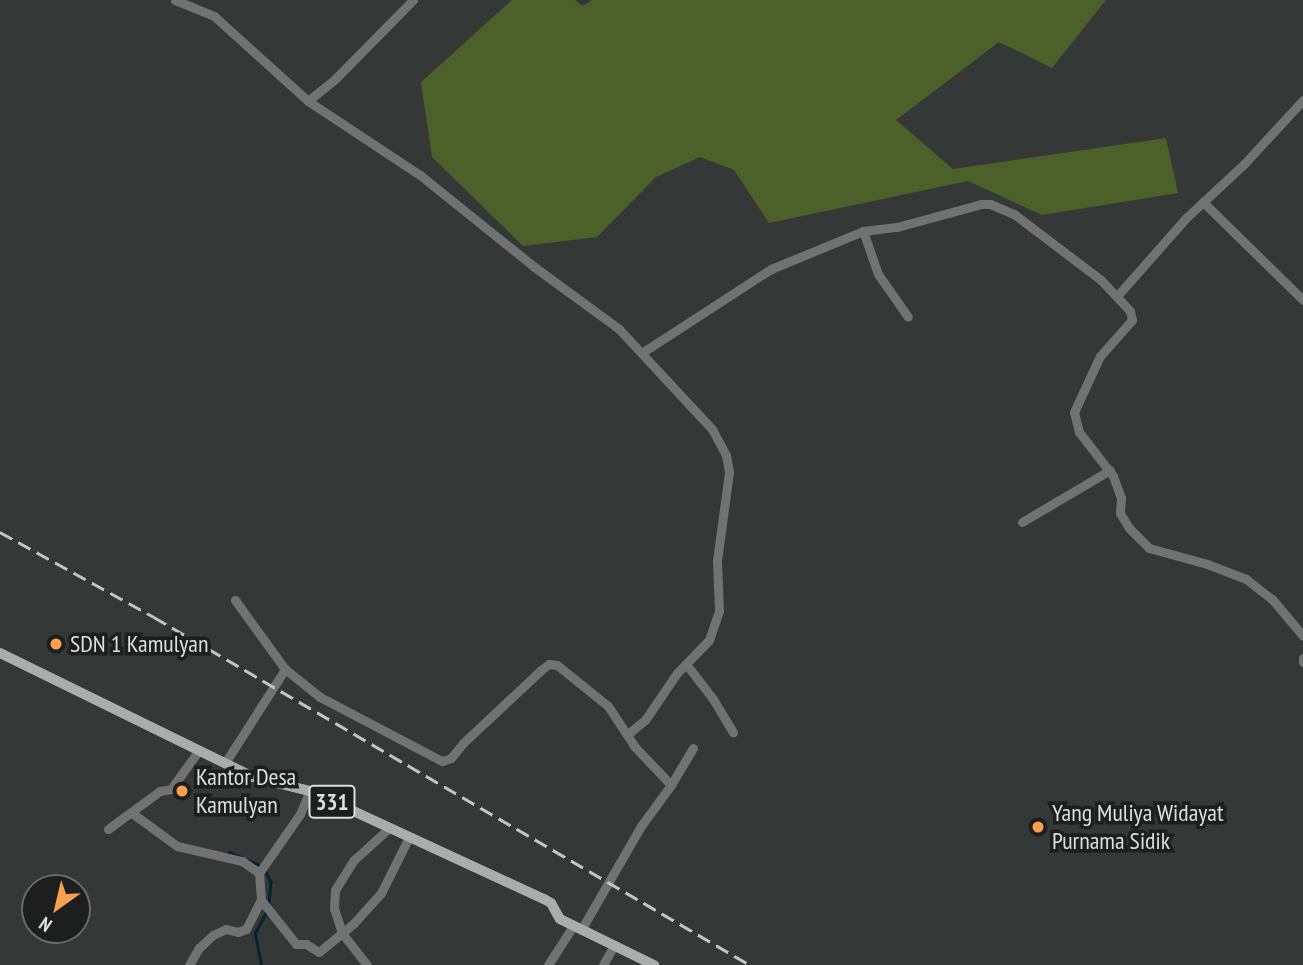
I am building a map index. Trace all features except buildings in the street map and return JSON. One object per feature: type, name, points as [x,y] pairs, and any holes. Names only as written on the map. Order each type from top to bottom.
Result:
[{"type":"main road","name":"331","points":[[0,653],[253,777],[310,791],[408,839],[548,901],[560,919],[654,965]]},
{"type":"street","points":[[175,0],[214,16],[308,102],[420,175],[533,266],[620,330],[712,429],[726,456],[729,472],[717,561],[719,611],[709,640],[686,664],[658,704],[629,733]]},
{"type":"street","points":[[308,102],[413,0]]},
{"type":"street","points":[[1118,295],[1203,202],[1244,164],[1303,100]]},
{"type":"street","points":[[1203,202],[1303,300]]},
{"type":"street","points":[[643,352],[760,275],[863,231],[897,227],[990,204],[1014,214],[1118,295],[1129,309],[1132,320],[1100,356],[1074,412],[1079,432],[1111,470],[1121,498],[1120,513],[1142,544],[1246,579],[1272,599],[1303,636]]},
{"type":"street","points":[[863,231],[878,274],[908,317]]},
{"type":"street","points":[[1022,522],[1111,470]]},
{"type":"street","points":[[235,600],[285,669],[320,697],[442,761],[451,758],[463,743],[535,675],[553,663],[578,679],[608,706],[629,733],[635,747],[671,785]]},
{"type":"street","points":[[686,664],[707,690],[733,733]]},
{"type":"street","points":[[225,763],[285,669]]},
{"type":"street","points":[[548,965],[577,928],[693,748]]},
{"type":"street","points":[[108,829],[160,791],[171,789],[198,750]]},
{"type":"street","points":[[258,873],[300,814],[310,791]]},
{"type":"street","points":[[132,813],[177,846],[242,861],[258,873],[266,904],[297,944],[307,944],[318,952],[342,933],[382,893],[408,839]]},
{"type":"street","points":[[367,965],[342,933],[334,909],[335,887],[354,860],[388,829]]},
{"type":"street","points":[[189,965],[213,935],[226,929],[243,931],[266,904]]},
{"type":"street","points":[[603,965],[614,945]]},
{"type":"green space","points":[[512,0],[575,0],[583,6],[592,0],[1106,0],[1052,68],[999,42],[896,120],[953,169],[1166,138],[1178,193],[1042,215],[968,181],[769,223],[734,170],[700,157],[656,177],[597,237],[523,246],[432,157],[421,82]]},
{"type":"waterway","points":[[229,852],[260,865]]},
{"type":"waterway","points":[[265,870],[271,882],[269,906]]},
{"type":"waterway","points":[[261,965],[255,933],[266,912]]},
{"type":"railway","points":[[0,532],[154,617],[750,965]]},
{"type":"place","name":"SDN 1 Kamulyan","points":[[56,644]]},
{"type":"place","name":"Kantor Desa Kamulyan","points":[[182,791]]},
{"type":"place","name":"Yang Muliya Widayat Purnama Sidik","points":[[1038,827]]}]
